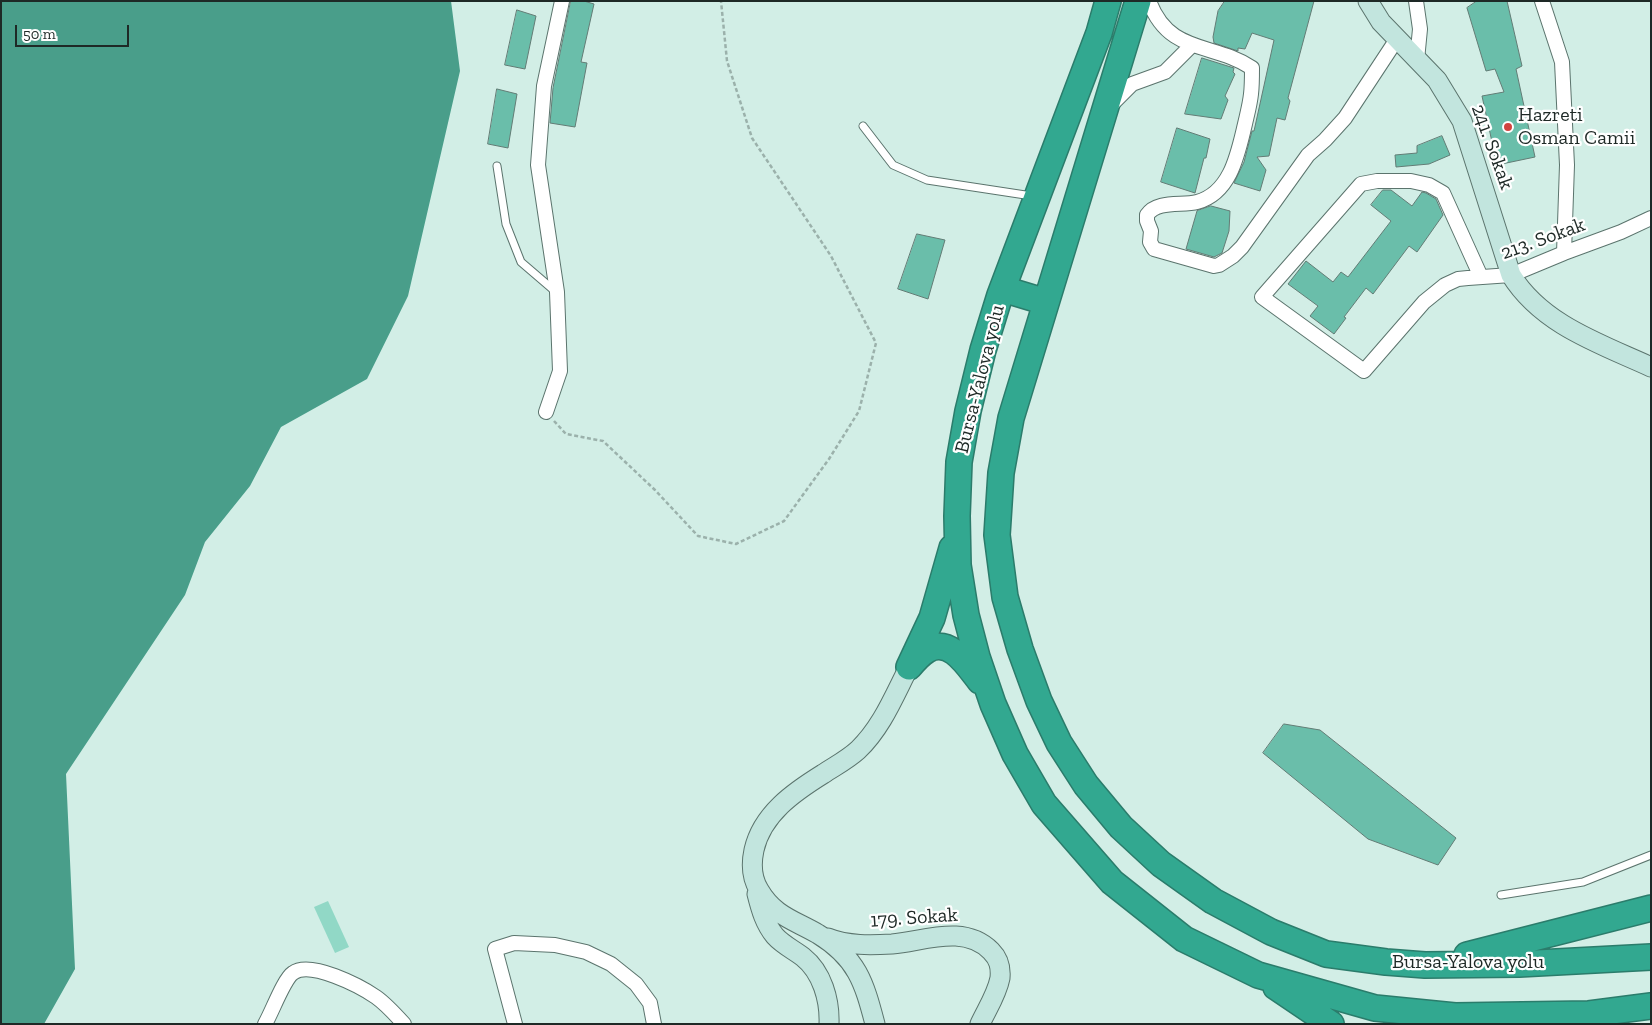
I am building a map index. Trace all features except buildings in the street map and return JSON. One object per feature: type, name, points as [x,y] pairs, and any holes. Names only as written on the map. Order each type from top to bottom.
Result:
[{"type":"highway","name":"Bursa-Yalova yolu","points":[[1108,1],[1099,33],[1002,289],[983,350],[968,411],[959,462],[958,565],[966,615],[988,691],[1015,754],[1044,804],[1112,882],[1184,939],[1258,975],[1375,1008],[1455,1016],[1589,1014],[1651,1006]]},
{"type":"highway","name":"Bursa-Yalova yolu","points":[[1138,1],[1011,418],[1001,473],[997,535],[1006,597],[1020,649],[1039,701],[1059,743],[1086,785],[1121,827],[1161,864],[1213,901],[1271,932],[1326,954],[1425,965],[1519,964],[1651,958]]},
{"type":"highway","points":[[1002,289],[1046,302]]},
{"type":"highway","points":[[909,667],[932,618],[957,529]]},
{"type":"highway","points":[[909,667],[925,651],[937,646],[943,646],[961,658],[988,691]]},
{"type":"highway","points":[[1425,965],[1651,908]]},
{"type":"highway","points":[[1258,975],[1331,1024]]},
{"type":"street","points":[[546,412],[560,372],[557,292],[538,165],[544,86],[562,1]]},
{"type":"street","points":[[1149,1],[1163,26],[1174,36],[1192,45],[1241,60],[1252,68],[1251,95],[1237,157],[1227,178],[1218,190],[1208,198],[1197,202],[1156,207],[1150,211],[1147,221],[1151,231],[1150,242],[1154,249],[1214,266],[1226,262],[1242,247],[1303,161],[1332,133],[1344,118],[1397,39]]},
{"type":"street","name":"241. Sokak","points":[[1368,1],[1380,22],[1437,80],[1462,121],[1512,275],[1526,295],[1544,313],[1576,332],[1651,368]]},
{"type":"street","points":[[1416,1],[1420,29],[1417,60]]},
{"type":"street","points":[[1542,1],[1562,62],[1567,165],[1564,253]]},
{"type":"street","points":[[1104,112],[1132,84],[1165,72],[1192,45]]},
{"type":"street","name":"213. Sokak","points":[[1481,277],[1443,193],[1429,185],[1411,182],[1377,181],[1361,184],[1262,297],[1364,371],[1424,302],[1445,285],[1458,279],[1512,275],[1621,232],[1651,218]]},
{"type":"street","points":[[829,1024],[827,998],[818,976],[805,958],[782,943],[767,925],[762,913],[755,883],[752,865],[753,852],[758,835],[767,821],[796,791],[849,758],[868,740],[885,714],[909,667]]},
{"type":"street","points":[[755,883],[762,897],[778,913],[818,934],[850,960],[857,970],[869,1002],[874,1024]]},
{"type":"street","name":"179. Sokak","points":[[818,934],[834,940],[874,945],[952,936],[970,937],[978,941],[994,954],[1000,963],[997,988],[980,1024]]},
{"type":"street","points":[[515,1024],[495,949],[514,943],[562,947],[586,952],[611,964],[636,984],[650,1003],[654,1024]]},
{"type":"street","points":[[265,1024],[286,980],[299,969],[331,975],[376,997],[404,1024]]},
{"type":"lane","points":[[863,126],[893,165],[927,180],[1037,197]]},
{"type":"lane","points":[[497,166],[506,224],[521,262],[557,292]]},
{"type":"lane","points":[[1501,895],[1583,882],[1651,855]]},
{"type":"path","points":[[546,412],[566,434],[603,441],[655,490],[698,536],[736,544],[784,521],[829,459],[859,411],[876,343],[831,256],[752,138],[727,61],[721,1]]},
{"type":"shaded area","points":[[1,1],[451,1],[460,71],[408,296],[367,379],[281,427],[250,486],[205,542],[185,595],[66,774],[75,969],[44,1024],[1,1024]]},
{"type":"shaded area","points":[[328,901],[349,947],[335,953],[314,907]]},
{"type":"place","name":"Hazreti Osman Camii","points":[[1508,127]]}]
